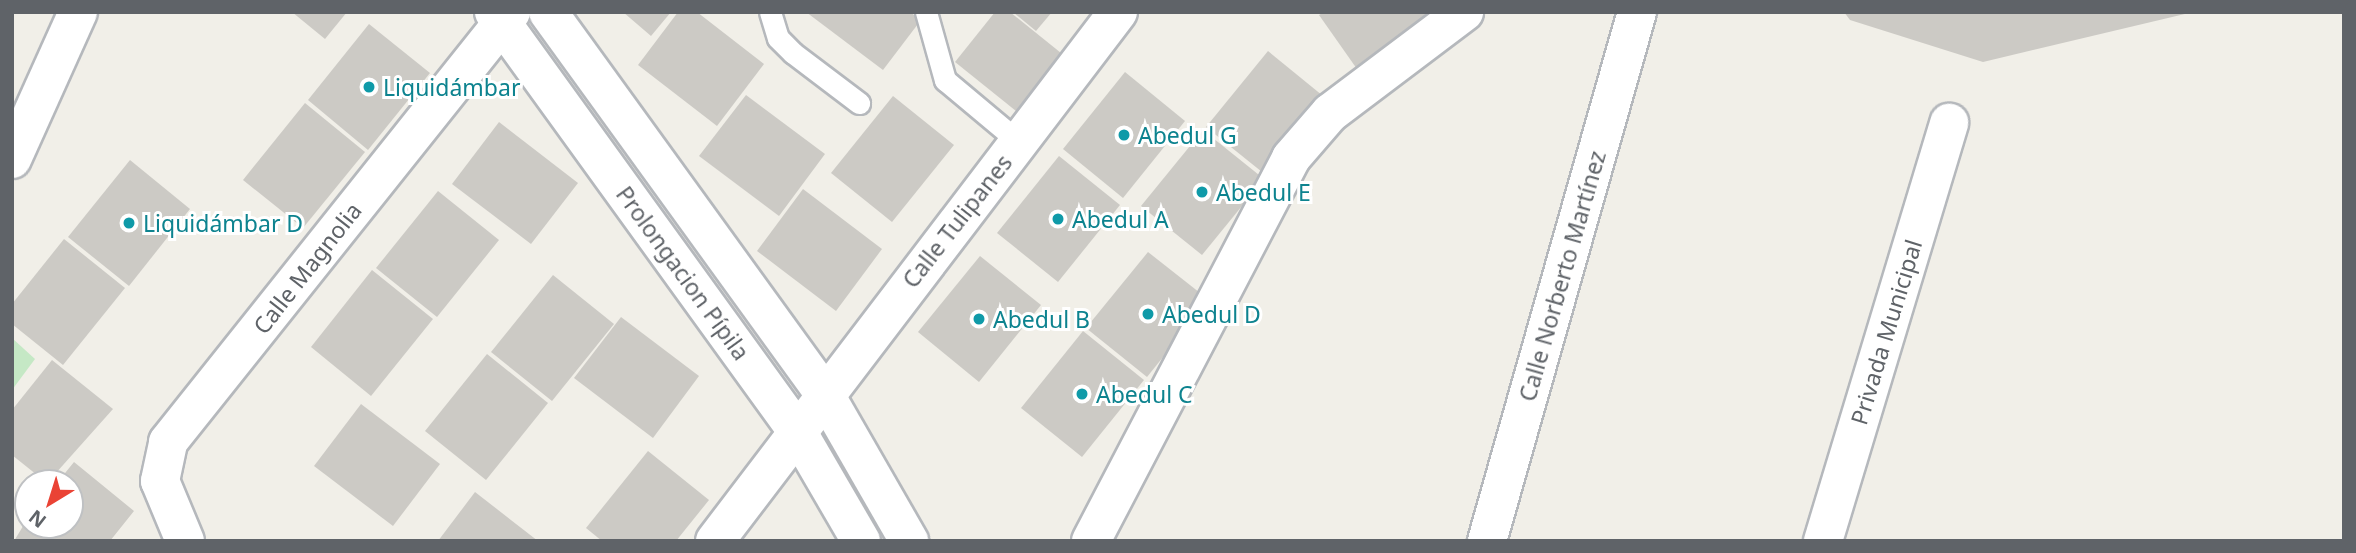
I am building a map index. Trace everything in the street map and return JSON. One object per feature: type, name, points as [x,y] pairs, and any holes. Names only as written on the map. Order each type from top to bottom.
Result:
[{"type":"street","points":[[12,159],[78,12]]},
{"type":"street","name":"Prolongacion Pípila","points":[[548,12],[824,393],[909,541]]},
{"type":"street","name":"Calle Tulipanes","points":[[715,541],[824,393],[1118,12]]},
{"type":"street","points":[[1091,541],[1291,158],[1330,113],[1464,12]]},
{"type":"street","name":"Calle Norberto Martínez","points":[[1487,541],[1637,12]]},
{"type":"street","name":"Prolongacion Pípila","points":[[502,16],[797,431],[861,541]]},
{"type":"street","name":"Calle Magnolia","points":[[185,541],[160,481],[169,442],[502,16]]},
{"type":"street","name":"Privada Municipal","points":[[1823,541],[1950,123]]},
{"type":"lane","points":[[770,12],[778,38],[793,53],[859,103]]},
{"type":"lane","points":[[926,12],[945,80],[1018,141]]},
{"type":"green space","points":[[12,338],[35,359],[12,390]]},
{"type":"building","points":[[292,12],[347,12],[325,39]]},
{"type":"building","points":[[623,12],[671,12],[651,36]]},
{"type":"building","points":[[678,12],[697,12],[764,64],[717,126],[638,65]]},
{"type":"building","points":[[806,12],[910,12],[921,20],[883,70]]},
{"type":"building","points":[[995,12],[1010,12],[1061,53],[1016,111],[955,62]]},
{"type":"building","points":[[1013,12],[1052,12],[1036,31]]},
{"type":"building","points":[[1324,12],[1437,12],[1364,79],[1319,15]]},
{"type":"building","points":[[1844,12],[2189,13],[1983,62],[1850,20]]},
{"type":"building","name":"Liquidámbar","points":[[369,24],[430,73],[368,150],[308,100]]},
{"type":"building","points":[[1268,51],[1328,100],[1267,176],[1206,127]]},
{"type":"building","name":"Abedul G","points":[[1125,72],[1185,121],[1123,198],[1063,149]]},
{"type":"building","points":[[746,95],[825,154],[779,216],[699,156]]},
{"type":"building","points":[[893,96],[954,145],[892,222],[831,173]]},
{"type":"building","name":"Liquidámbar","points":[[305,103],[365,152],[303,228],[243,180]]},
{"type":"building","points":[[499,122],[578,183],[531,244],[452,184]]},
{"type":"building","name":"Abedul E","points":[[1203,130],[1264,179],[1202,255],[1141,206]]},
{"type":"building","name":"Abedul A","points":[[1059,156],[1120,205],[1058,282],[997,233]]},
{"type":"building","name":"Liquidámbar D","points":[[130,160],[190,209],[129,286],[68,237]]},
{"type":"building","points":[[803,189],[882,249],[836,311],[757,251]]},
{"type":"building","points":[[438,191],[499,240],[437,317],[376,268]]},
{"type":"building","points":[[64,239],[125,288],[63,365],[12,324],[12,304]]},
{"type":"building","name":"Abedul D","points":[[1148,252],[1209,300],[1147,377],[1086,328]]},
{"type":"building","name":"Abedul B","points":[[980,256],[1041,305],[979,382],[918,332]]},
{"type":"building","points":[[372,270],[433,319],[371,396],[311,347]]},
{"type":"building","points":[[553,275],[614,324],[552,401],[491,352]]},
{"type":"building","points":[[621,317],[699,376],[653,438],[574,378]]},
{"type":"building","name":"Abedul C","points":[[1083,331],[1144,380],[1082,457],[1021,408]]},
{"type":"building","points":[[487,354],[548,403],[486,480],[425,431]]},
{"type":"building","points":[[52,360],[113,409],[59,469],[30,469],[12,455],[12,410]]},
{"type":"building","points":[[361,404],[440,464],[393,526],[314,466]]},
{"type":"building","points":[[648,451],[709,500],[676,541],[602,541],[586,528]]},
{"type":"building","points":[[74,462],[83,469],[68,469]]},
{"type":"building","points":[[84,470],[134,511],[110,541],[14,541],[84,539]]},
{"type":"building","points":[[475,492],[538,541],[438,541]]},
{"type":"place","name":"Liquidámbar","points":[[369,87]]},
{"type":"place","name":"Abedul G","points":[[1124,135]]},
{"type":"place","name":"Abedul E","points":[[1202,192]]},
{"type":"place","name":"Abedul A","points":[[1058,219]]},
{"type":"place","name":"Liquidámbar D","points":[[129,223]]},
{"type":"place","name":"Abedul D","points":[[1148,314]]},
{"type":"place","name":"Abedul B","points":[[979,319]]},
{"type":"place","name":"Abedul C","points":[[1082,394]]}]
